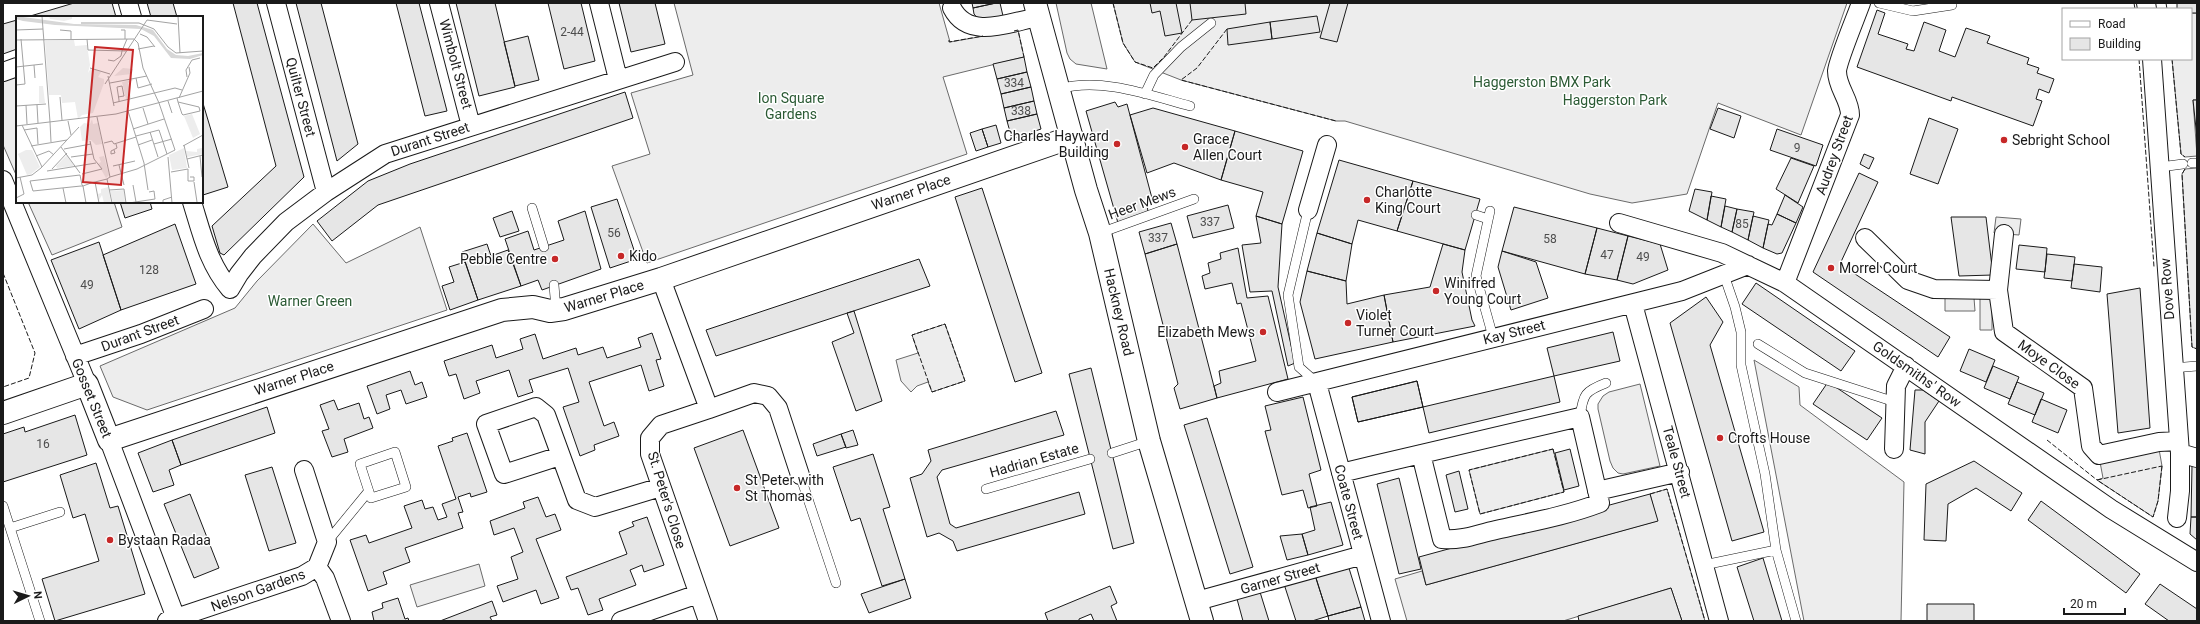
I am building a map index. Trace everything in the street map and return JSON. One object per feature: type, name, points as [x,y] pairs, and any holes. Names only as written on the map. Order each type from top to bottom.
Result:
[{"type":"main road","name":"Hackney Road","points":[[1037,10],[1100,233],[1149,441],[1200,611]]},
{"type":"main road","name":"Warner Place","points":[[109,440],[502,310],[533,307],[550,311],[556,310],[661,279],[1072,137]]},
{"type":"main road","name":"Gosset Street","points":[[87,384],[109,440]]},
{"type":"main road","points":[[3,413],[87,384]]},
{"type":"street","points":[[128,3],[132,16]]},
{"type":"street","name":"Quilter Street","points":[[276,3],[326,192]]},
{"type":"street","name":"Wimbolt Street","points":[[440,3],[471,126]]},
{"type":"street","points":[[600,3],[618,79]]},
{"type":"street","name":"Audrey Street","points":[[1785,283],[1850,115],[1850,105],[1840,84],[1837,70],[1861,3]]},
{"type":"street","points":[[952,8],[963,23],[980,28],[1037,10]]},
{"type":"street","name":"Dove Row","points":[[2152,60],[2172,368],[2180,447],[2180,491],[2177,518]]},
{"type":"street","name":"Durant Street","points":[[192,203],[212,263],[230,290],[239,274],[253,256],[286,222],[326,192],[385,154],[675,62]]},
{"type":"street","points":[[3,72],[16,68]]},
{"type":"street","points":[[1308,210],[1326,145]]},
{"type":"street","name":"Gosset Street","points":[[4,187],[87,384]]},
{"type":"street","name":"Goldsmiths' Row","points":[[1619,223],[1722,253],[1785,283],[2111,509],[2197,562]]},
{"type":"street","name":"Moye Close","points":[[2004,234],[1998,290],[2004,332],[2083,388],[2091,446],[2099,455],[2159,442],[2180,447]]},
{"type":"street","points":[[1865,238],[1908,280],[1934,289],[1998,290]]},
{"type":"street","name":"Kay Street","points":[[1277,392],[1682,291],[1748,265]]},
{"type":"street","points":[[661,279],[709,409]]},
{"type":"street","name":"Teale Street","points":[[1633,304],[1680,472],[1719,621]]},
{"type":"street","name":"Durant Street","points":[[75,356],[141,334],[204,309]]},
{"type":"street","points":[[1894,449],[1896,386],[1906,366]]},
{"type":"street","name":"Coate Street","points":[[1317,382],[1381,621]]},
{"type":"street","name":"St. Peter's Close","points":[[708,621],[650,454],[650,438],[660,425],[754,393],[768,396],[778,408],[800,474]]},
{"type":"street","points":[[1341,473],[1420,454],[1580,417],[1600,503],[1575,512],[1484,532],[1458,540],[1442,539],[1420,454]]},
{"type":"street","name":"Gosset Street","points":[[109,440],[173,620]]},
{"type":"street","points":[[2180,447],[2197,458]]},
{"type":"street","points":[[560,456],[577,500],[595,507],[661,487]]},
{"type":"street","points":[[304,470],[327,542]]},
{"type":"street","points":[[1597,491],[1680,472]]},
{"type":"street","name":"Nelson Gardens","points":[[173,620],[302,576],[317,568],[327,542]]},
{"type":"street","name":"Garner Street","points":[[1200,611],[1363,555]]},
{"type":"street","name":"Nelson Gardens","points":[[317,568],[325,578],[341,621]]},
{"type":"street","points":[[621,621],[698,594]]},
{"type":"lane","points":[[1879,3],[1913,11],[1952,5]]},
{"type":"lane","points":[[1145,94],[1154,75],[1181,47],[1211,23]]},
{"type":"lane","points":[[1059,89],[1082,84],[1145,94],[1190,106]]},
{"type":"lane","points":[[2160,167],[2190,163]]},
{"type":"lane","name":"Heer Mews","points":[[1100,233],[1194,199]]},
{"type":"lane","points":[[532,208],[544,247]]},
{"type":"lane","points":[[1308,210],[1288,295],[1299,367],[1317,382]]},
{"type":"lane","points":[[1476,215],[1489,215],[1476,276],[1493,337]]},
{"type":"lane","points":[[1724,275],[1735,306],[1741,332],[1741,365],[1765,474],[1776,550],[1796,621]]},
{"type":"lane","points":[[554,285],[556,310]]},
{"type":"lane","points":[[1758,344],[1805,373],[1895,402]]},
{"type":"lane","points":[[2172,368],[2197,366]]},
{"type":"lane","points":[[1580,417],[1582,401],[1590,389],[1606,383]]},
{"type":"lane","points":[[1112,453],[1149,441]]},
{"type":"lane","points":[[395,452],[406,487],[371,498],[368,492],[360,464],[395,452]]},
{"type":"lane","name":"Hadrian Estate","points":[[986,489],[1090,459]]},
{"type":"lane","points":[[800,474],[836,583]]},
{"type":"lane","points":[[327,542],[368,492]]},
{"type":"lane","points":[[3,506],[40,621]]},
{"type":"lane","points":[[10,528],[60,512]]},
{"type":"lane","points":[[1704,565],[1776,550]]},
{"type":"shaded area","name":"Ion Square Gardens","points":[[674,3],[939,3],[950,42],[1018,30],[1024,57],[943,77],[967,154],[647,263],[612,166],[650,154],[631,93],[693,75]]},
{"type":"shaded area","points":[[1056,3],[1091,3],[1107,69],[1076,64],[1070,59],[1067,53]]},
{"type":"shaded area","name":"Haggerston Park","points":[[1113,3],[1847,3],[1801,135],[1718,103],[1687,194],[1632,203],[1590,194],[1345,121],[1336,121],[1181,80],[1135,62],[1123,43]]},
{"type":"shaded area","points":[[2192,13],[2197,13],[2197,100],[2193,100],[2197,156],[2185,157],[2181,154],[2172,60],[2192,60]]},
{"type":"shaded area","points":[[16,76],[16,175],[3,145],[3,80]]},
{"type":"shaded area","points":[[2197,168],[2197,349],[2192,347],[2182,174],[2185,169]]},
{"type":"shaded area","points":[[28,203],[114,203],[122,227],[52,255]]},
{"type":"shaded area","points":[[1996,217],[2021,219],[2019,235],[1994,233]]},
{"type":"shaded area","name":"Warner Green","points":[[313,224],[346,263],[420,227],[447,310],[147,410],[113,397],[100,366],[235,308],[257,281]]},
{"type":"shaded area","points":[[1945,298],[1974,298],[1975,311],[1945,311]]},
{"type":"shaded area","points":[[1980,298],[1992,298],[1992,330],[1980,330]]},
{"type":"shaded area","points":[[945,324],[965,381],[932,392],[928,382],[917,386],[911,392],[901,381],[896,360],[918,353],[912,335]]},
{"type":"shaded area","points":[[1754,360],[1799,387],[1800,405],[1904,482],[1901,621],[1804,621]]},
{"type":"shaded area","points":[[1640,384],[1660,466],[1623,474],[1618,473],[1613,468],[1610,461],[1598,404],[1603,396],[1609,392]]},
{"type":"shaded area","points":[[1553,449],[1564,492],[1480,514],[1469,470]]},
{"type":"shaded area","points":[[2159,449],[2162,466],[2158,501],[2153,517],[2097,480],[2103,478],[2100,462]]},
{"type":"shaded area","points":[[1667,489],[1705,621],[1682,621],[1671,588],[1563,621],[1407,621],[1395,579],[1422,571],[1426,585],[1657,521],[1650,494]]},
{"type":"shaded area","points":[[479,564],[485,586],[417,607],[410,585]]},
{"type":"building","points":[[74,3],[112,3],[116,16],[30,16]]},
{"type":"building","points":[[147,3],[173,3],[177,16],[151,16]]},
{"type":"building","points":[[233,3],[257,3],[304,177],[224,255],[220,253],[212,226],[276,166]]},
{"type":"building","points":[[296,3],[321,3],[358,144],[337,161]]},
{"type":"building","points":[[396,3],[419,3],[447,111],[425,116]]},
{"type":"building","points":[[456,3],[495,3],[515,87],[479,96]]},
{"type":"building","points":[[548,3],[581,3],[595,61],[564,69]]},
{"type":"building","points":[[619,3],[655,3],[665,44],[631,52]]},
{"type":"building","points":[[972,3],[996,3],[973,8]]},
{"type":"building","points":[[1000,3],[1003,16],[980,21],[974,14],[973,8]]},
{"type":"building","points":[[1150,3],[1176,3],[1182,33],[1165,36],[1160,11],[1152,13]]},
{"type":"building","points":[[1190,3],[1245,3],[1246,14],[1192,20]]},
{"type":"building","points":[[1330,3],[1348,3],[1337,42],[1320,38]]},
{"type":"building","points":[[2177,3],[2197,3],[2197,13],[2192,13],[2192,8],[2177,8]]},
{"type":"building","points":[[1877,10],[1885,13],[1878,34],[1908,44],[1906,49],[1914,51],[1924,22],[1946,30],[1939,51],[1955,57],[1966,28],[1990,36],[1987,43],[2029,58],[2027,64],[2039,68],[2037,73],[2054,79],[2049,93],[2039,89],[2036,99],[2042,101],[2033,126],[1952,97],[1951,101],[1857,67]]},
{"type":"building","points":[[1317,16],[1320,32],[1272,39],[1270,22]]},
{"type":"building","points":[[16,20],[16,49],[3,54],[3,24]]},
{"type":"building","points":[[1270,22],[1272,39],[1228,45],[1227,29]]},
{"type":"building","points":[[528,36],[539,80],[515,86],[504,42]]},
{"type":"building","points":[[1024,57],[1027,72],[997,79],[993,64]]},
{"type":"building","points":[[1027,72],[1031,87],[1001,94],[997,79]]},
{"type":"building","points":[[1031,87],[1034,101],[1004,108],[1001,94]]},
{"type":"building","points":[[625,92],[633,118],[378,205],[332,241],[317,221],[368,181],[410,164]]},
{"type":"building","points":[[2193,100],[2197,100],[2197,138]]},
{"type":"building","points":[[1034,101],[1037,114],[1007,121],[1004,108]]},
{"type":"building","name":"Charles Hayward Building","points":[[1115,102],[1118,107],[1127,104],[1153,202],[1147,204],[1148,212],[1118,223],[1086,111]]},
{"type":"building","points":[[203,103],[228,187],[203,195]]},
{"type":"building","name":"Grace Allen Court","points":[[1153,108],[1235,131],[1221,180],[1174,163],[1147,173],[1130,115]]},
{"type":"building","points":[[1718,108],[1741,116],[1734,138],[1710,129]]},
{"type":"building","points":[[1037,114],[1041,129],[1012,139],[1007,121]]},
{"type":"building","points":[[1929,118],[1958,129],[1938,184],[1910,174]]},
{"type":"building","points":[[996,125],[1001,143],[988,147],[982,129]]},
{"type":"building","points":[[982,129],[988,147],[976,151],[970,133]]},
{"type":"building","points":[[1777,129],[1823,145],[1816,166],[1770,150]]},
{"type":"building","points":[[1235,131],[1303,151],[1282,224],[1256,216],[1263,192],[1221,180]]},
{"type":"building","points":[[1864,154],[1874,158],[1869,169],[1860,164]]},
{"type":"building","points":[[1791,158],[1814,166],[1798,203],[1776,189]]},
{"type":"building","name":"Charlotte King Court","points":[[1339,160],[1413,181],[1397,231],[1358,220],[1352,244],[1317,233]]},
{"type":"building","name":"Morrel Court","points":[[1859,173],[1878,182],[1840,264],[1950,337],[1938,357],[1813,272]]},
{"type":"building","points":[[1413,181],[1480,199],[1465,250],[1397,231]]},
{"type":"building","points":[[982,188],[1042,373],[1015,382],[955,197]]},
{"type":"building","points":[[1695,189],[1712,192],[1707,220],[1689,211]]},
{"type":"building","points":[[1785,195],[1803,207],[1796,223],[1777,214]]},
{"type":"building","points":[[1711,196],[1726,199],[1721,227],[1707,220]]},
{"type":"building","points":[[617,199],[637,259],[610,268],[591,207]]},
{"type":"building","points":[[120,203],[150,203],[152,209],[125,218]]},
{"type":"building","points":[[1228,205],[1234,228],[1193,238],[1187,216]]},
{"type":"building","points":[[1725,206],[1737,209],[1732,232],[1721,227]]},
{"type":"building","points":[[1514,207],[1597,228],[1585,274],[1502,251]]},
{"type":"building","points":[[1737,209],[1754,212],[1748,240],[1732,232]]},
{"type":"building","points":[[512,211],[519,231],[500,237],[493,218]]},
{"type":"building","name":"Pebble Centre","points":[[585,211],[601,269],[542,290],[538,280],[521,286],[505,239],[528,231],[534,250],[564,240],[558,221]]},
{"type":"building","points":[[1777,214],[1796,223],[1782,253],[1777,254],[1763,248],[1768,224],[1772,225]]},
{"type":"building","points":[[1256,216],[1282,224],[1278,287],[1295,363],[1288,366],[1272,291],[1250,292],[1242,245],[1261,243]]},
{"type":"building","points":[[1753,216],[1769,220],[1763,248],[1748,240]]},
{"type":"building","points":[[1951,217],[1986,217],[1993,275],[1959,276]]},
{"type":"building","points":[[1171,223],[1177,244],[1145,254],[1139,232]]},
{"type":"building","points":[[175,224],[196,284],[121,310],[103,255]]},
{"type":"building","points":[[1597,228],[1628,236],[1617,280],[1585,274]]},
{"type":"building","points":[[1317,233],[1352,244],[1346,281],[1307,271]]},
{"type":"building","points":[[1628,236],[1660,244],[1668,270],[1633,284],[1617,280]]},
{"type":"building","points":[[99,242],[121,310],[79,329],[51,260]]},
{"type":"building","points":[[487,244],[491,256],[508,250],[521,286],[478,300],[462,252]]},
{"type":"building","points":[[1177,244],[1217,398],[1180,409],[1174,388],[1178,384],[1145,254]]},
{"type":"building","name":"Winifred Young Court","points":[[1443,244],[1465,250],[1462,272],[1472,320],[1475,326],[1393,342],[1384,295],[1430,287]]},
{"type":"building","points":[[2019,245],[2047,248],[2045,272],[2016,269]]},
{"type":"building","name":"Elizabeth Mews","points":[[1238,248],[1247,298],[1268,296],[1288,379],[1217,398],[1214,386],[1221,383],[1219,371],[1256,361],[1241,303],[1237,304],[1232,283],[1205,289],[1202,276],[1210,273],[1208,263],[1221,259],[1220,253]]},
{"type":"building","points":[[1502,251],[1536,262],[1548,298],[1511,310],[1498,267]]},
{"type":"building","points":[[2047,254],[2075,257],[2072,281],[2044,278]]},
{"type":"building","points":[[919,259],[930,286],[716,356],[706,330]]},
{"type":"building","points":[[465,262],[478,300],[450,310],[442,286],[454,282],[449,267]]},
{"type":"building","points":[[2074,264],[2102,267],[2100,292],[2071,288]]},
{"type":"building","name":"Violet Turner Court","points":[[1307,271],[1346,281],[1347,304],[1384,295],[1393,342],[1315,359],[1300,302]]},
{"type":"building","points":[[1756,283],[1855,351],[1841,371],[1742,304]]},
{"type":"building","points":[[2140,288],[2150,428],[2118,433],[2107,294]]},
{"type":"building","name":"Crofts House","points":[[1706,297],[1723,322],[1710,345],[1764,532],[1732,541],[1670,323]]},
{"type":"building","points":[[854,311],[882,401],[856,411],[832,342],[854,333],[847,313]]},
{"type":"building","points":[[1613,332],[1620,361],[1554,376],[1547,348]]},
{"type":"building","points":[[652,333],[661,359],[656,360],[664,386],[649,391],[641,365],[589,382],[604,426],[614,422],[619,436],[594,445],[595,450],[580,456],[563,407],[579,402],[568,368],[529,380],[533,392],[518,397],[509,370],[476,381],[480,393],[464,399],[456,374],[449,376],[444,361],[492,345],[496,358],[523,349],[520,339],[535,334],[543,359],[576,348],[578,355],[603,347],[607,358],[641,347],[638,338]]},
{"type":"building","points":[[1969,349],[1995,360],[1986,382],[1960,371]]},
{"type":"building","points":[[1993,366],[2019,377],[2010,399],[1984,388]]},
{"type":"building","points":[[1091,368],[1134,543],[1113,549],[1069,374]]},
{"type":"building","points":[[410,371],[415,385],[422,382],[427,397],[406,404],[401,390],[386,395],[390,409],[377,414],[367,386]]},
{"type":"building","points":[[1554,376],[1560,402],[1429,433],[1423,407]]},
{"type":"building","points":[[1417,381],[1423,407],[1358,422],[1352,397]]},
{"type":"building","points":[[1417,381],[1423,407],[1358,422],[1352,397]]},
{"type":"building","points":[[1828,382],[1882,418],[1867,440],[1813,404]]},
{"type":"building","points":[[2017,382],[2044,393],[2035,415],[2008,404]]},
{"type":"building","points":[[1915,390],[1923,390],[1939,401],[1925,422],[1925,454],[1910,450]]},
{"type":"building","points":[[1303,397],[1321,470],[1309,474],[1317,506],[1308,508],[1303,490],[1282,495],[1265,431],[1271,430],[1265,406]]},
{"type":"building","points":[[2041,399],[2067,410],[2058,433],[2032,422]]},
{"type":"building","points":[[334,400],[338,410],[359,403],[364,419],[369,417],[373,428],[344,439],[348,452],[332,457],[322,431],[329,429],[320,405]]},
{"type":"building","points":[[267,407],[275,433],[181,465],[172,440]]},
{"type":"building","points":[[1056,411],[1064,435],[942,470],[937,477],[950,524],[956,528],[1079,492],[1085,514],[957,551],[953,541],[939,533],[927,537],[910,478],[922,474],[931,461],[928,450]]},
{"type":"building","points":[[75,415],[87,455],[3,482],[3,434],[24,427],[25,432]]},
{"type":"building","points":[[1207,418],[1253,567],[1230,574],[1184,425]]},
{"type":"building","name":"St Peter with St Thomas","points":[[743,430],[779,528],[730,546],[694,448]]},
{"type":"building","points":[[853,430],[858,445],[846,448],[841,434]]},
{"type":"building","points":[[467,433],[487,492],[471,497],[470,493],[458,497],[463,512],[458,513],[463,528],[405,548],[410,562],[383,572],[387,584],[368,591],[350,540],[366,535],[369,543],[412,528],[404,506],[422,500],[425,509],[433,507],[438,520],[447,517],[442,504],[456,499],[438,446],[453,441],[452,438]]},
{"type":"building","points":[[841,434],[846,447],[817,456],[813,444]]},
{"type":"building","points":[[172,440],[181,465],[169,470],[174,485],[153,492],[138,453]]},
{"type":"building","points":[[1570,449],[1579,486],[1564,490],[1555,453]]},
{"type":"building","points":[[873,454],[890,507],[883,509],[905,579],[882,586],[860,518],[851,521],[833,467]]},
{"type":"building","points":[[1974,461],[2022,493],[2011,511],[1976,488],[1948,504],[1946,541],[1924,540],[1926,484]]},
{"type":"building","name":"Bystaan Radaa","points":[[96,463],[110,508],[118,506],[145,594],[55,621],[42,579],[99,561],[85,514],[73,518],[60,475]]},
{"type":"building","points":[[2197,465],[2197,517],[2191,517],[2192,466]]},
{"type":"building","points":[[272,467],[296,543],[269,551],[245,475]]},
{"type":"building","points":[[1459,471],[1468,509],[1455,512],[1446,475]]},
{"type":"building","points":[[1399,478],[1421,569],[1399,574],[1377,484]]},
{"type":"building","points":[[190,494],[219,568],[194,578],[164,504]]},
{"type":"building","points":[[1650,494],[1658,521],[1426,585],[1419,557]]},
{"type":"building","points":[[538,497],[546,517],[555,514],[561,530],[536,539],[559,598],[541,604],[536,590],[503,602],[497,586],[518,579],[511,557],[523,552],[514,528],[494,535],[490,521],[525,508],[523,502]]},
{"type":"building","points":[[2041,501],[2140,574],[2126,593],[2028,520]]},
{"type":"building","points":[[1331,502],[1343,545],[1308,555],[1302,534],[1315,530],[1310,507]]},
{"type":"building","points":[[647,517],[664,565],[644,572],[642,565],[630,570],[636,585],[599,599],[603,610],[588,615],[578,588],[571,590],[566,577],[627,554],[619,532],[634,526],[632,522]]},
{"type":"building","points":[[2191,517],[2197,517],[2197,540],[2190,534]]},
{"type":"building","points":[[1302,534],[1308,555],[1287,560],[1280,536]]},
{"type":"building","points":[[1763,558],[1782,621],[1754,621],[1737,567]]},
{"type":"building","points":[[1348,565],[1361,607],[1328,616],[1315,575]]},
{"type":"building","points":[[1315,575],[1328,616],[1312,621],[1296,621],[1284,584]]},
{"type":"building","points":[[905,579],[911,598],[869,613],[861,594]]},
{"type":"building","points":[[2160,584],[2197,609],[2197,621],[2169,621],[2145,604]]},
{"type":"building","points":[[1110,586],[1117,603],[1111,606],[1117,621],[1094,621],[1091,614],[1079,619],[1079,621],[1048,621],[1045,613]]},
{"type":"building","points":[[1671,588],[1682,621],[1579,621],[1578,616]]},
{"type":"building","points":[[1260,592],[1269,621],[1243,621],[1237,599]]},
{"type":"building","points":[[398,598],[405,619],[408,618],[409,621],[374,621],[372,612],[383,608],[382,603]]},
{"type":"building","points":[[492,601],[497,615],[490,617],[492,621],[440,621]]},
{"type":"building","points":[[1927,604],[1974,604],[1974,621],[1927,621]]},
{"type":"building","points":[[1361,607],[1365,621],[1329,621],[1328,616]]},
{"type":"fence","points":[[1113,3],[1123,43],[1135,62],[1153,68],[1164,57],[1192,20]]},
{"type":"fence","points":[[2134,3],[2135,8]]},
{"type":"fence","points":[[2166,3],[2167,8]]},
{"type":"fence","points":[[1227,29],[1197,68],[1181,80],[1336,121]]},
{"type":"fence","points":[[1014,31],[1018,30],[1024,57]]},
{"type":"fence","points":[[949,40],[949,42],[983,36]]},
{"type":"fence","points":[[2139,60],[2154,267]]},
{"type":"fence","points":[[2172,60],[2181,154],[2185,157]]},
{"type":"fence","points":[[2185,169],[2182,174],[2192,347],[2197,349]]},
{"type":"fence","points":[[3,273],[35,353],[29,378],[3,387]]},
{"type":"fence","points":[[945,324],[965,381],[932,392],[912,335],[945,324]]},
{"type":"fence","points":[[2047,440],[2097,480]]},
{"type":"fence","points":[[1553,449],[1564,492],[1480,514],[1469,470],[1553,449]]},
{"type":"fence","points":[[2162,466],[2158,501],[2153,517],[2097,480],[2162,466]]},
{"type":"fence","points":[[1650,494],[1667,489],[1705,621]]},
{"type":"place","name":"Sebright School","points":[[2004,140]]},
{"type":"place","name":"Charles Hayward Building","points":[[1117,144]]},
{"type":"place","name":"Grace Allen Court","points":[[1185,147]]},
{"type":"place","name":"Charlotte King Court","points":[[1367,200]]},
{"type":"place","name":"Kido","points":[[621,256]]},
{"type":"place","name":"Pebble Centre","points":[[555,259]]},
{"type":"place","name":"Morrel Court","points":[[1831,268]]},
{"type":"place","name":"Winifred Young Court","points":[[1436,291]]},
{"type":"place","name":"Violet Turner Court","points":[[1348,323]]},
{"type":"place","name":"Elizabeth Mews","points":[[1263,332]]},
{"type":"place","name":"Crofts House","points":[[1720,438]]},
{"type":"place","name":"St Peter with St Thomas","points":[[737,488]]},
{"type":"place","name":"Bystaan Radaa","points":[[110,540]]},
{"type":"park label","name":"Haggerston BMX Park","points":[[1542,82]]}]
